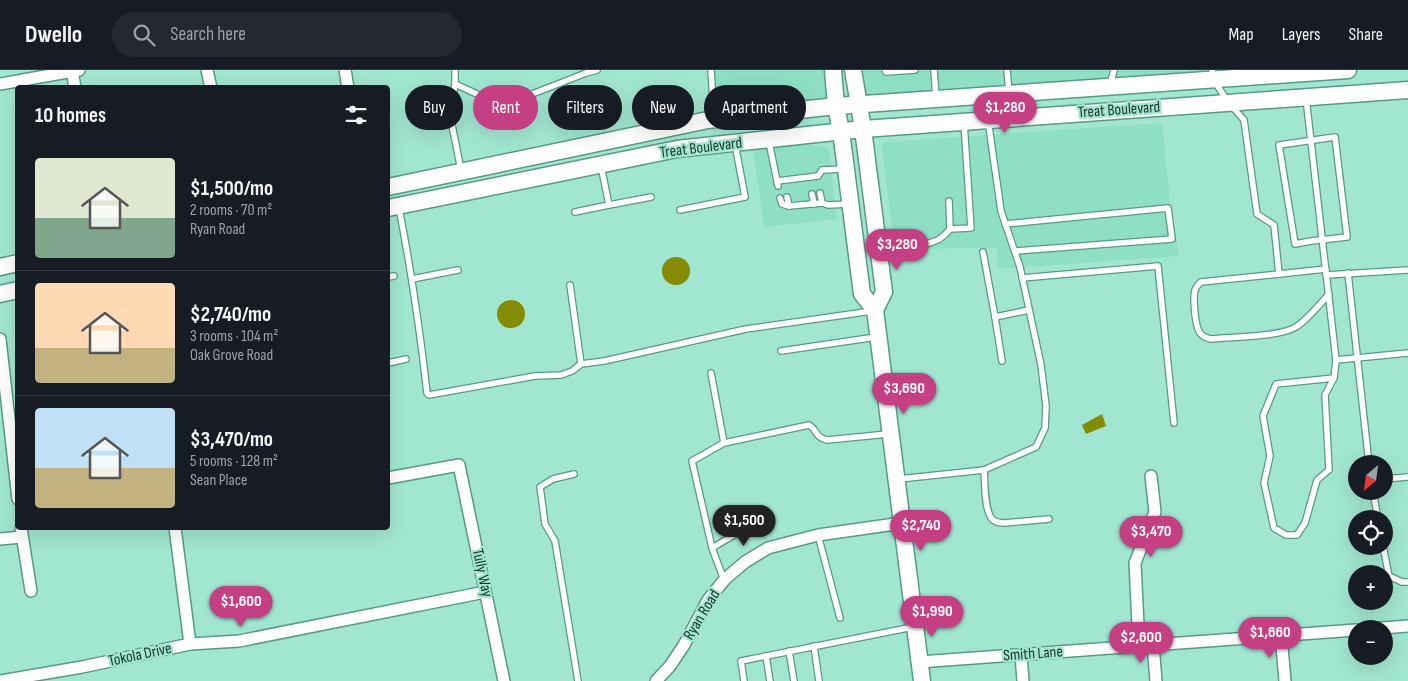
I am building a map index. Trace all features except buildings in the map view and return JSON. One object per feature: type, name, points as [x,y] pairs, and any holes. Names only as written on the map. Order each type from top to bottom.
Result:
[{"type":"main road","points":[[833,70],[836,106],[841,131],[862,294],[874,310],[878,336],[922,681]]},
{"type":"main road","points":[[853,70],[863,128],[884,292],[874,310]]},
{"type":"main road","name":"Treat Boulevard","points":[[806,109],[858,104],[1109,87],[1213,75],[1348,70]]},
{"type":"main road","name":"Treat Boulevard","points":[[393,207],[677,149],[863,128],[1408,90]]},
{"type":"main road","name":"Treat Boulevard","points":[[390,187],[704,122]]},
{"type":"main road","points":[[0,267],[15,264]]},
{"type":"main road","points":[[0,294],[15,291]]},
{"type":"street","points":[[0,84],[74,70],[75,85]]},
{"type":"street","points":[[207,70],[210,85]]},
{"type":"street","points":[[345,70],[348,85]]},
{"type":"street","points":[[0,339],[15,472]]},
{"type":"street","name":"Tully Way","points":[[390,478],[459,465],[504,681]]},
{"type":"street","points":[[1139,646],[1135,563],[1155,512],[1151,476]]},
{"type":"street","name":"Ryan Road","points":[[656,681],[670,666],[679,652],[708,600],[724,580],[745,562],[768,548],[818,535],[902,523]]},
{"type":"street","points":[[175,530],[190,644]]},
{"type":"street","points":[[0,539],[21,532],[32,591]]},
{"type":"street","name":"Tokola Drive","points":[[0,681],[82,667],[190,644],[239,641],[485,592]]},
{"type":"street","points":[[1393,627],[1408,626]]},
{"type":"street","name":"Smith Lane","points":[[919,662],[1348,631]]},
{"type":"street","points":[[1281,636],[1284,681]]},
{"type":"street","points":[[1153,645],[1156,681]]},
{"type":"street","points":[[1021,655],[1023,681]]},
{"type":"lane","points":[[455,70],[455,84],[450,115],[461,172]]},
{"type":"lane","points":[[455,84],[490,100],[522,98],[598,70]]},
{"type":"lane","points":[[886,70],[886,72],[915,70]]},
{"type":"lane","points":[[934,70],[937,100]]},
{"type":"lane","points":[[1007,70],[1010,94]]},
{"type":"lane","points":[[1109,87],[1114,70]]},
{"type":"lane","points":[[710,85],[712,71]]},
{"type":"lane","points":[[1213,75],[1228,102],[1244,120],[1258,214],[1274,225],[1279,274]]},
{"type":"lane","points":[[1306,97],[1336,360],[1334,378],[1325,395],[1328,470],[1316,480],[1305,523],[1297,535],[1286,535],[1274,528],[1264,483],[1270,456],[1263,416],[1276,384],[1334,378]]},
{"type":"lane","points":[[897,479],[984,470],[1036,448],[1045,428],[1046,406],[1041,365],[1022,278],[1001,211],[988,119]]},
{"type":"lane","points":[[878,243],[930,244],[950,229],[971,228],[964,121]]},
{"type":"lane","points":[[1335,137],[1347,237],[1322,240],[1296,244],[1279,145],[1335,137]]},
{"type":"lane","points":[[769,139],[777,183],[818,178],[822,170],[845,169]]},
{"type":"lane","points":[[680,210],[745,197],[735,143]]},
{"type":"lane","points":[[601,164],[609,206]]},
{"type":"lane","points":[[820,193],[822,203]]},
{"type":"lane","points":[[812,194],[814,204]]},
{"type":"lane","points":[[787,197],[789,206]]},
{"type":"lane","points":[[575,212],[651,198]]},
{"type":"lane","points":[[780,198],[782,204],[789,206],[822,203],[828,205],[850,204]]},
{"type":"lane","points":[[949,201],[950,229]]},
{"type":"lane","points":[[393,207],[412,279],[427,393],[433,396],[491,383],[535,376],[561,375],[572,371],[582,364],[604,361],[746,330],[874,310]]},
{"type":"lane","points":[[1006,224],[1168,208],[1172,238],[1015,252]]},
{"type":"lane","points":[[982,252],[1002,361]]},
{"type":"lane","points":[[1022,278],[1158,266],[1174,423]]},
{"type":"lane","points":[[412,279],[458,270]]},
{"type":"lane","points":[[1328,294],[1298,326],[1278,333],[1211,339],[1200,333],[1196,325],[1194,293],[1195,288],[1201,282],[1279,274],[1408,270]]},
{"type":"lane","points":[[1348,273],[1368,455]]},
{"type":"lane","points":[[570,285],[582,364]]},
{"type":"lane","points":[[995,317],[1029,310]]},
{"type":"lane","points":[[781,351],[878,336]]},
{"type":"lane","points":[[1336,360],[1408,353]]},
{"type":"lane","points":[[390,363],[406,359]]},
{"type":"lane","points":[[711,373],[724,443]]},
{"type":"lane","points":[[724,580],[712,548],[692,461],[724,443],[810,424],[820,438],[827,440],[891,434]]},
{"type":"lane","points":[[984,470],[987,503],[992,519],[1000,523],[1049,519]]},
{"type":"lane","points":[[574,474],[553,479],[540,487],[545,524],[555,541],[578,681]]},
{"type":"lane","points":[[1393,478],[1408,477]]},
{"type":"lane","points":[[712,548],[746,528]]},
{"type":"lane","points":[[818,535],[840,618]]},
{"type":"lane","points":[[1385,555],[1389,576],[1402,582],[1408,582]]},
{"type":"lane","points":[[744,681],[741,661],[915,627]]},
{"type":"lane","points":[[814,646],[819,681]]},
{"type":"lane","points":[[790,651],[794,681]]},
{"type":"lane","points":[[766,656],[770,681]]},
{"type":"shaded area","points":[[711,70],[833,70],[836,106],[806,109],[806,85],[712,85]]},
{"type":"shaded area","points":[[853,70],[1265,70],[859,104]]},
{"type":"shaded area","points":[[1162,123],[1170,202],[1179,256],[998,269],[997,248],[895,249],[882,150],[882,145],[886,142]]},
{"type":"shaded area","points":[[769,139],[827,147],[829,149],[837,219],[764,227],[752,141]]},
{"type":"shaded area","points":[[676,257],[686,261],[690,271],[686,281],[676,285],[666,281],[662,271],[666,261]]},
{"type":"shaded area","points":[[511,300],[521,304],[525,314],[521,324],[511,328],[501,324],[497,314],[501,304]]},
{"type":"shaded area","points":[[1102,414],[1106,426],[1086,434],[1082,425]]}]
